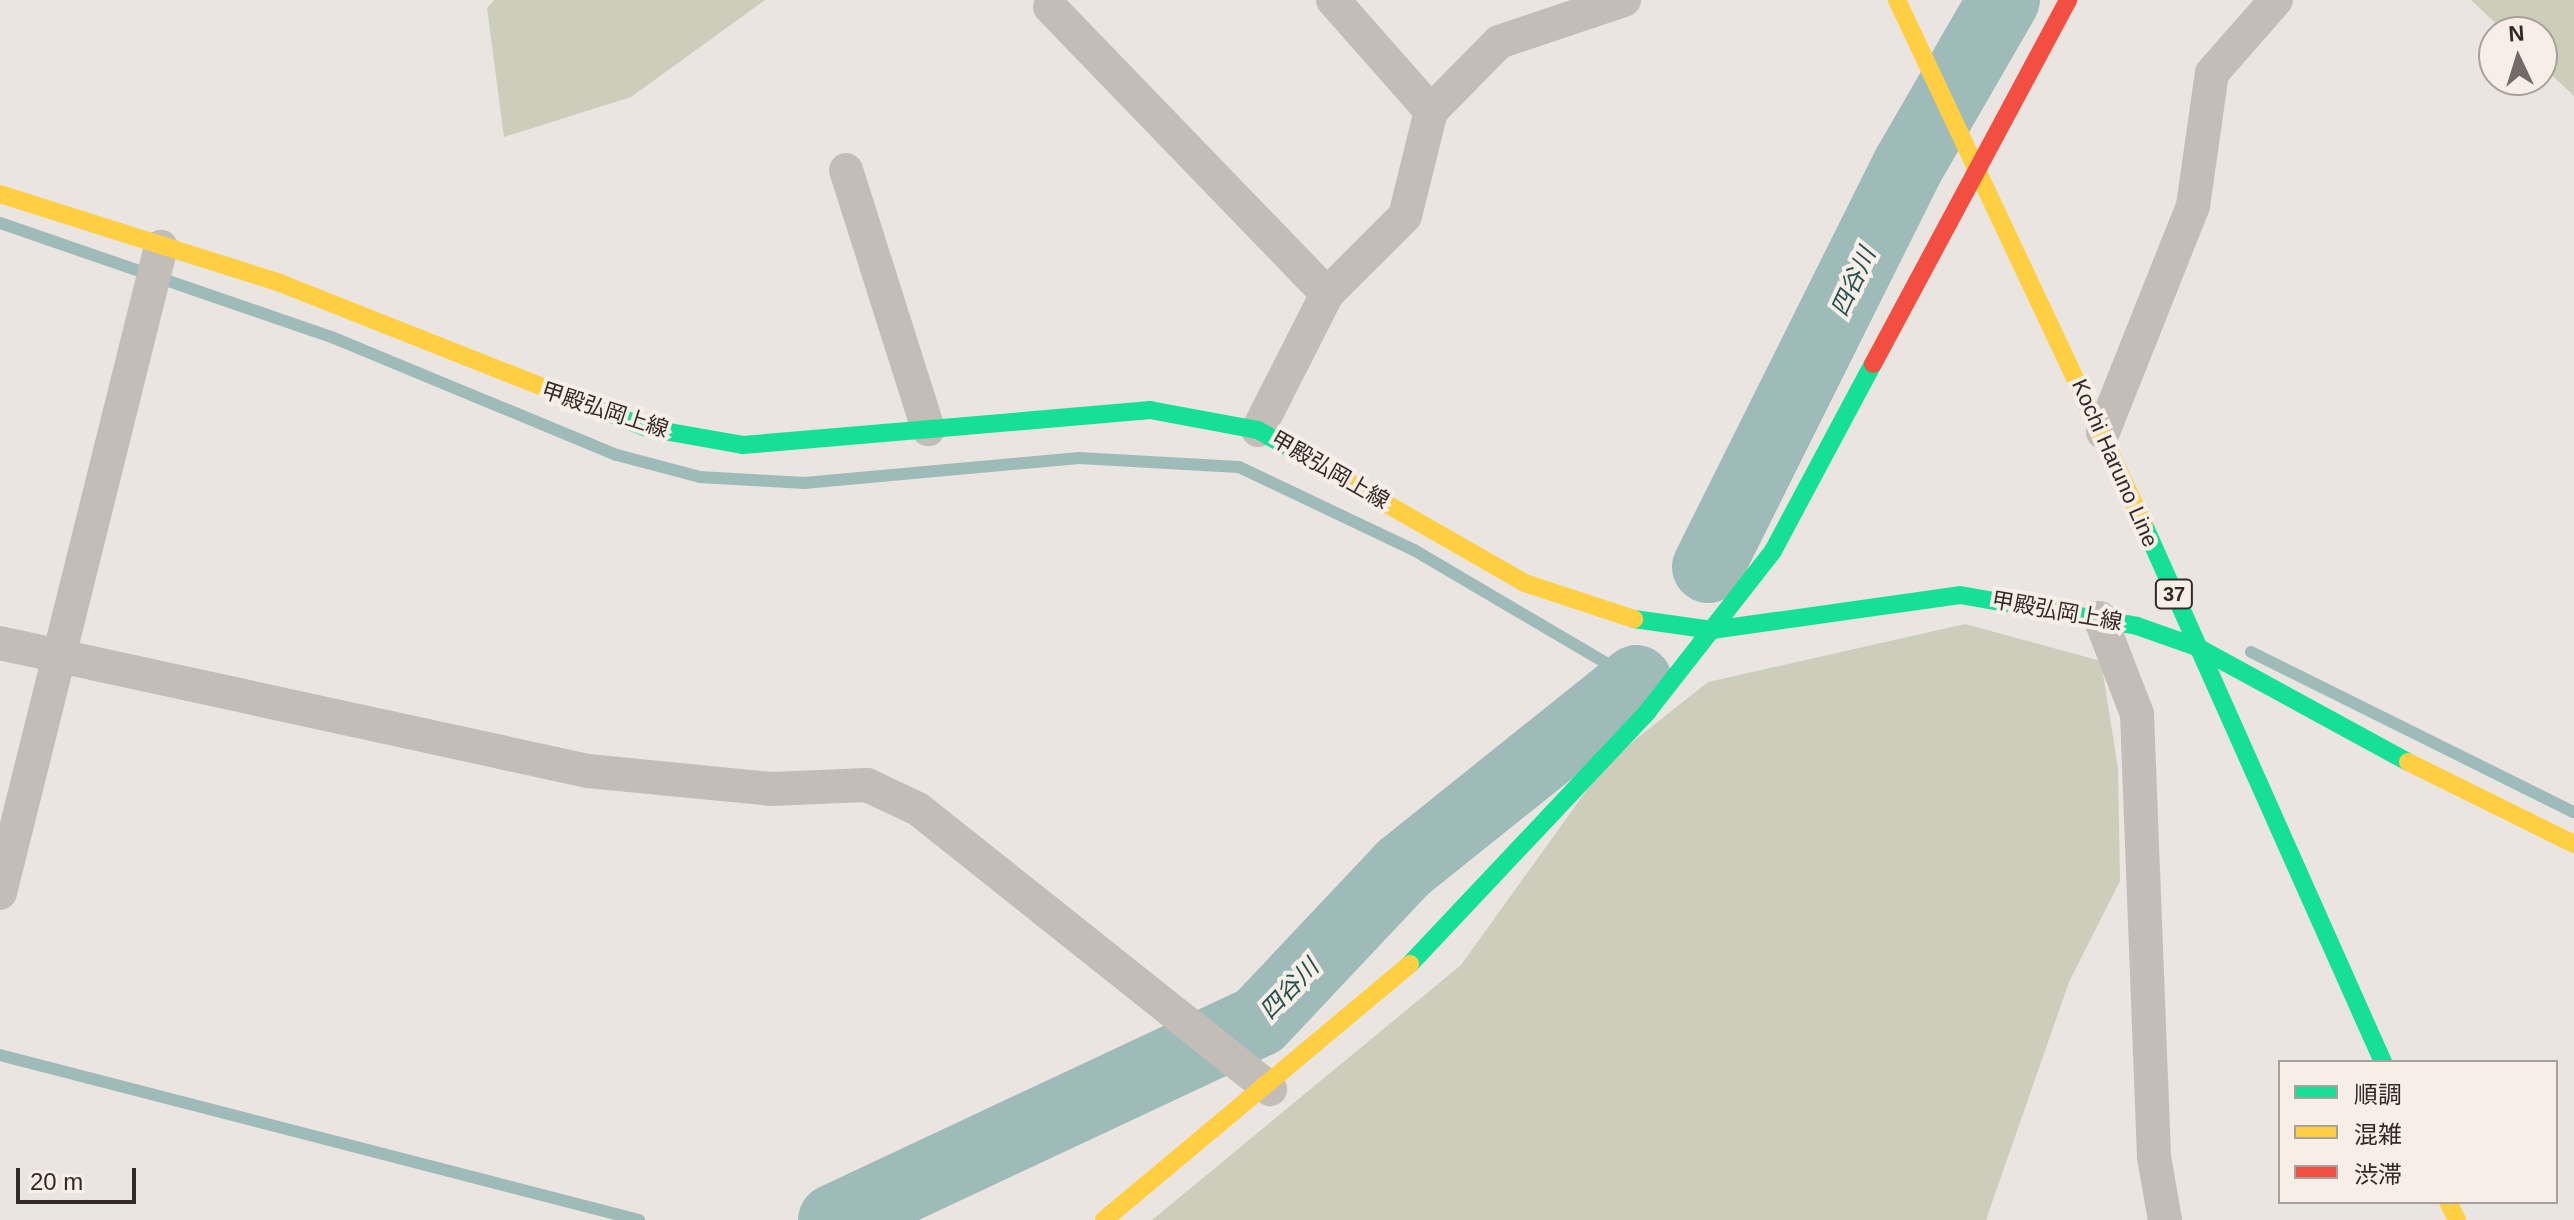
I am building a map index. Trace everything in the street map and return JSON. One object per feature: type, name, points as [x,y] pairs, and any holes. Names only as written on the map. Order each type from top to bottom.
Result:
[{"type":"main road","name":"Kochi Haruno Line","points":[[1897,0],[1955,130],[2103,432],[2382,1060]]},
{"type":"main road","points":[[1104,1220],[1270,1089],[1395,980],[1648,711],[1773,551],[2068,0]]},
{"type":"main road","name":"甲殿弘岡上線","points":[[0,194],[154,268],[280,283],[647,428],[743,445],[1150,410],[1258,430],[1525,583],[1631,619],[1712,630],[1960,595],[2100,618],[2197,647],[2361,739],[2574,844]]},
{"type":"street","points":[[1333,0],[1431,111]]},
{"type":"street","points":[[1258,430],[1327,294],[1405,216],[1431,111],[1499,42],[1624,0]]},
{"type":"street","points":[[2103,432],[2193,206],[2212,73],[2276,0]]},
{"type":"street","points":[[1050,7],[1327,294]]},
{"type":"street","points":[[846,170],[928,429]]},
{"type":"street","points":[[0,893],[154,268]]},
{"type":"street","points":[[2100,618],[2137,714],[2154,1157],[2165,1220]]},
{"type":"street","points":[[0,643],[56,658],[588,771],[771,789],[867,785],[918,809],[1270,1089]]},
{"type":"green space","points":[[494,0],[765,0],[631,97],[504,137],[487,8]]},
{"type":"green space","points":[[2471,0],[2574,0],[2574,96],[2558,81],[2558,16],[2488,16]]},
{"type":"green space","points":[[1965,624],[2101,661],[2118,768],[2120,881],[2069,982],[1986,1220],[1152,1220],[1461,965],[1607,762],[1708,682]]},
{"type":"waterway","name":"四谷川","points":[[1708,567],[1908,166],[2004,0]]},
{"type":"waterway","points":[[0,223],[334,338],[617,455],[700,477],[804,483],[1079,458],[1239,467],[1414,550],[1636,681]]},
{"type":"waterway","points":[[2251,652],[2574,812]]},
{"type":"waterway","name":"四谷川","points":[[834,1220],[1259,1021],[1403,868],[1636,681]]},
{"type":"waterway","points":[[0,1055],[639,1220]]},
{"type":"traffic: fast","points":[[1410,964],[1648,711],[1773,551],[1873,364]]},
{"type":"traffic: fast","points":[[561,394],[647,428],[743,445],[1150,410],[1258,430],[1310,460]]},
{"type":"traffic: fast","points":[[2144,525],[2382,1060]]},
{"type":"traffic: fast","points":[[1634,619],[1712,630],[1960,595],[2137,626],[2197,647],[2408,762]]},
{"type":"traffic: slow","points":[[1897,0],[2144,525]]},
{"type":"traffic: slow","points":[[0,194],[280,283],[561,394]]},
{"type":"traffic: slow","points":[[1310,460],[1525,583],[1634,619]]},
{"type":"traffic: slow","points":[[2408,762],[2574,844]]},
{"type":"traffic: slow","points":[[1104,1220],[1410,964]]},
{"type":"traffic: slow","points":[[2449,1204],[2457,1220]]},
{"type":"traffic: jam","points":[[1873,364],[2068,0]]}]
